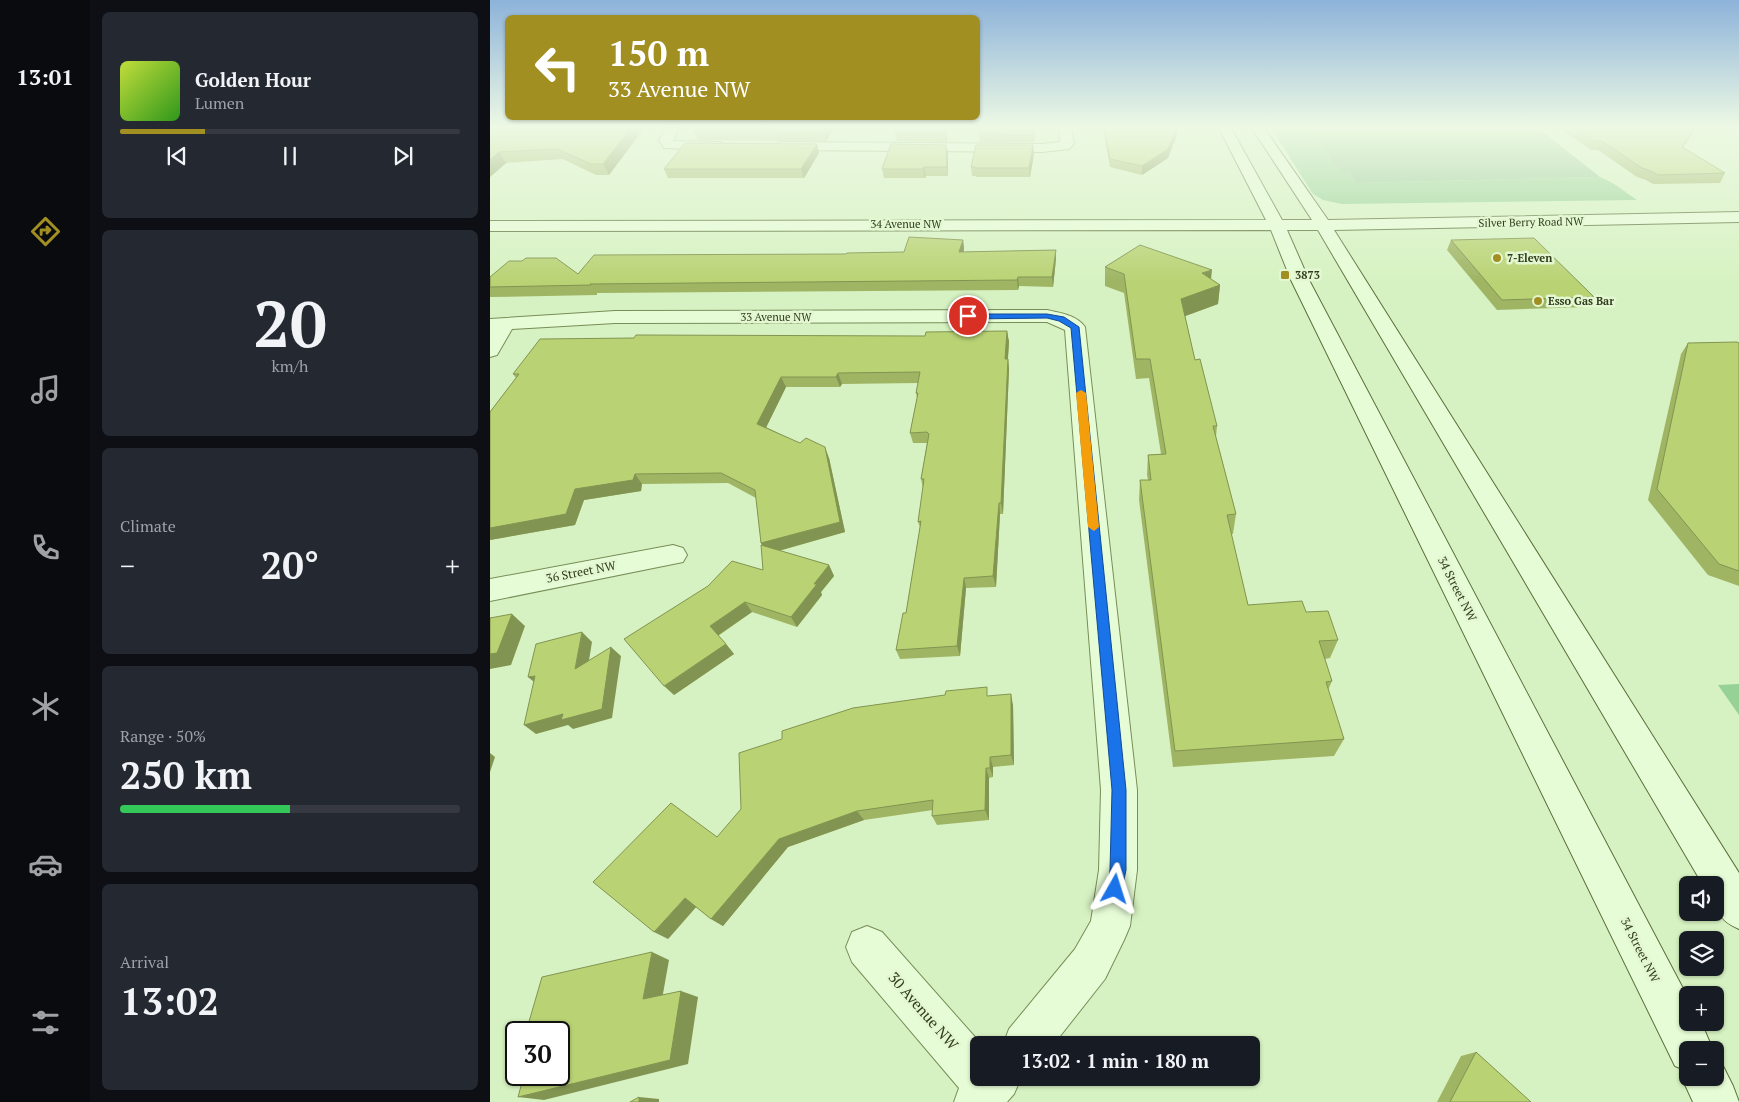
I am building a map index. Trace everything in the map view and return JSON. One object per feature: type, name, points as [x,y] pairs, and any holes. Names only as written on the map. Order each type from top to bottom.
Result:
[{"type":"main road","name":"34 Street NW","points":[[1255,179],[1274,212],[1300,280],[1686,1041]]},
{"type":"main road","points":[[1295,179],[1320,215],[1739,909]]},
{"type":"main road","name":"Silver Berry Road NW","points":[[1482,207],[1739,205]]},
{"type":"main road","points":[[1320,215],[1456,213],[1508,207]]},
{"type":"main road","name":"34 Avenue NW","points":[[638,210],[993,209]]},
{"type":"main road","name":"34 Avenue NW","points":[[1274,212],[1320,215]]},
{"type":"main road","name":"34 Avenue NW","points":[[490,226],[844,224],[1274,212],[1320,215]]},
{"type":"main road","name":"Silver Berry Road NW","points":[[1320,215],[1739,217]]},
{"type":"main road","name":"33 Avenue NW","points":[[497,325],[615,317],[1047,316],[1061,319],[1075,327],[1119,790],[1118,870],[1110,926],[1090,964],[1032,1036]]},
{"type":"main road","points":[[490,351],[497,325]]},
{"type":"main road","name":"36 Street NW","points":[[490,590],[673,555]]},
{"type":"main road","name":"30 Avenue NW","points":[[867,947],[970,1067]]},
{"type":"main road","points":[[1709,1086],[1717,1102]]},
{"type":"green space","points":[[1304,179],[1353,179],[1356,183],[1605,179],[1637,200],[1342,204],[1323,200],[1313,194]]},
{"type":"green space","points":[[1353,179],[1501,179],[1356,183]]},
{"type":"green space","points":[[1739,684],[1739,715],[1718,685]]},
{"type":"building","points":[[909,237],[963,240],[959,252],[1056,250],[1052,277],[1018,277],[1017,280],[590,284],[490,287],[490,277],[509,261],[522,261],[526,258],[556,258],[578,274],[594,255],[904,252]]},
{"type":"building","points":[[1534,238],[1594,297],[1502,300],[1451,240]]},
{"type":"building","points":[[1140,245],[1212,270],[1202,273],[1220,285],[1181,299],[1195,360],[1200,359],[1217,426],[1213,426],[1236,514],[1227,515],[1248,605],[1302,601],[1306,612],[1328,611],[1338,640],[1319,641],[1332,681],[1326,682],[1344,739],[1175,751],[1140,480],[1151,480],[1148,455],[1166,454],[1150,359],[1136,359],[1124,274],[1105,267]]},
{"type":"building","points":[[1007,331],[1005,359],[1008,359],[1001,503],[999,503],[993,576],[964,578],[957,646],[896,650],[903,613],[906,613],[921,521],[918,522],[924,479],[921,479],[929,434],[927,432],[910,433],[920,372],[838,373],[836,377],[781,377],[757,424],[800,443],[806,438],[825,447],[840,522],[761,543],[755,490],[721,473],[635,474],[633,480],[575,489],[566,514],[490,528],[490,412],[519,374],[513,374],[540,339],[634,338],[636,335],[925,336],[926,332]]},
{"type":"building","points":[[1688,343],[1739,343],[1739,571],[1719,564],[1657,489]]},
{"type":"building","points":[[761,545],[829,565],[814,584],[817,584],[791,617],[745,602],[710,626],[726,644],[664,686],[624,639],[708,586],[732,561],[763,570]]},
{"type":"building","points":[[512,614],[497,653],[490,654],[490,618]]},
{"type":"building","points":[[582,632],[575,669],[611,647],[602,709],[561,720],[563,714],[524,725],[535,676],[528,677],[536,644]]},
{"type":"building","points":[[987,687],[987,696],[1011,694],[1011,755],[990,757],[990,768],[986,768],[985,810],[932,816],[933,800],[857,811],[779,839],[711,919],[685,898],[654,932],[593,882],[671,803],[717,837],[741,809],[739,753],[782,739],[782,731],[853,708],[945,695],[946,691]]},
{"type":"building","points":[[652,952],[643,999],[681,991],[670,1060],[570,1084],[570,1021],[529,1021],[542,977]]},
{"type":"building","points":[[1476,1052],[1531,1102],[1450,1102]]},
{"type":"building","points":[[521,1086],[563,1086],[518,1097]]},
{"type":"building","points":[[639,1097],[639,1102],[630,1102]]},
{"type":"slow traffic","points":[[1081,393],[1094,527]]},
{"type":"place","name":"7-Eleven","points":[[1497,258]]},
{"type":"place","name":"3873","points":[[1285,275]]},
{"type":"place","name":"Esso Gas Bar","points":[[1538,301]]},
{"type":"route","points":[[968,316],[1047,316],[1070,322],[1075,327],[1119,790],[1118,870],[1115,889]]}]
